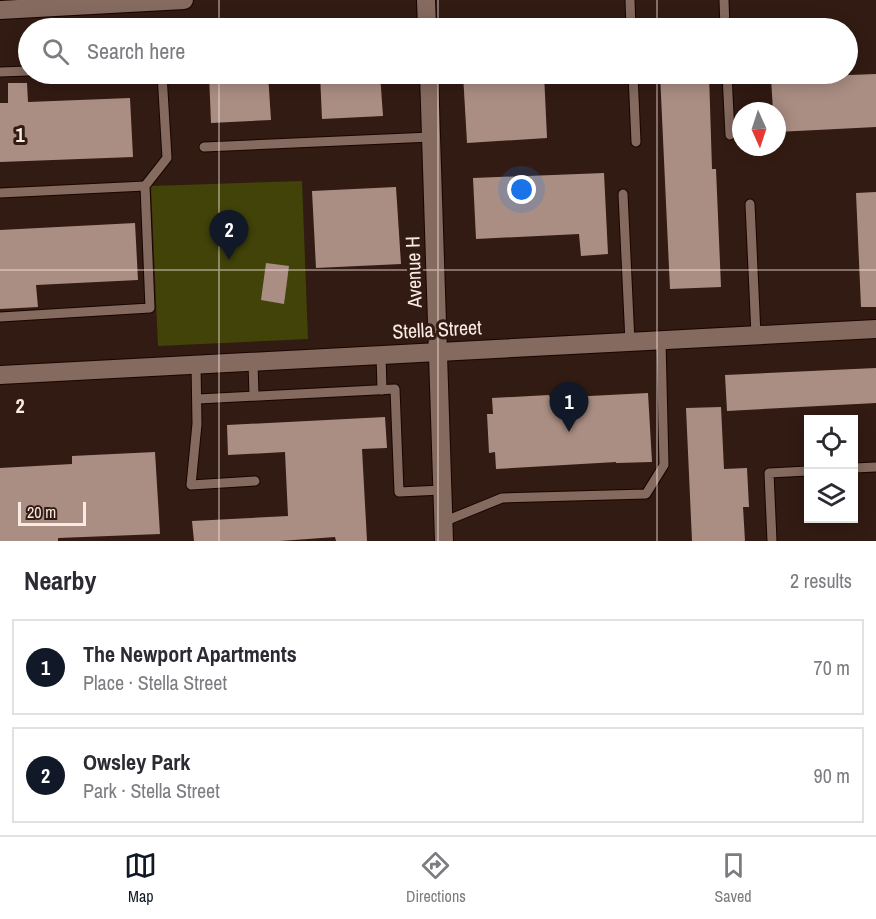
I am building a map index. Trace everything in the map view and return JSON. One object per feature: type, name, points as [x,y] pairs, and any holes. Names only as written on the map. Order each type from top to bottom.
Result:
[{"type":"street","points":[[0,10],[184,0]]},
{"type":"street","points":[[426,0],[427,18]]},
{"type":"street","name":"Avenue H","points":[[429,84],[444,541]]},
{"type":"street","name":"Stella Street","points":[[0,375],[876,329]]},
{"type":"lane","points":[[630,0],[631,18]]},
{"type":"lane","points":[[724,0],[725,18]]},
{"type":"lane","points":[[0,72],[18,71]]},
{"type":"lane","points":[[0,317],[150,309],[144,186],[167,158],[163,84]]},
{"type":"lane","points":[[633,84],[636,142]]},
{"type":"lane","points":[[727,84],[730,135]]},
{"type":"lane","points":[[204,147],[431,137]]},
{"type":"lane","points":[[0,193],[144,186]]},
{"type":"lane","points":[[623,194],[630,342]]},
{"type":"lane","points":[[750,204],[756,336]]},
{"type":"lane","points":[[443,522],[502,498],[646,494],[664,465],[661,340]]},
{"type":"lane","points":[[381,354],[382,390]]},
{"type":"lane","points":[[253,361],[254,396]]},
{"type":"lane","points":[[196,364],[198,399],[191,485],[255,481]]},
{"type":"lane","points":[[198,399],[395,389],[399,492],[442,490]]},
{"type":"lane","points":[[858,468],[876,467]]},
{"type":"lane","points":[[772,541],[769,472],[804,471]]},
{"type":"shaded area","points":[[302,181],[308,339],[158,346],[151,186]]},
{"type":"building","points":[[876,74],[876,127],[786,132],[786,102],[772,102],[771,84],[858,84],[858,75]]},
{"type":"building","points":[[8,83],[27,84],[28,102],[130,98],[133,157],[0,162],[0,103],[8,103]]},
{"type":"building","points":[[209,84],[269,84],[271,120],[211,123]]},
{"type":"building","points":[[320,84],[381,84],[383,116],[322,119]]},
{"type":"building","points":[[464,84],[544,84],[547,138],[467,143]]},
{"type":"building","points":[[660,84],[709,84],[712,169],[716,169],[721,287],[670,289]]},
{"type":"building","points":[[604,173],[608,254],[581,256],[579,234],[476,239],[473,178]]},
{"type":"building","points":[[396,187],[401,264],[316,268],[312,191]]},
{"type":"building","points":[[876,192],[876,307],[861,307],[856,193]]},
{"type":"building","points":[[135,223],[138,280],[36,285],[38,307],[0,309],[0,230]]},
{"type":"building","points":[[266,263],[289,266],[284,304],[261,300]]},
{"type":"building","points":[[876,368],[876,403],[727,411],[725,375]]},
{"type":"building","points":[[648,393],[652,462],[496,469],[495,452],[489,453],[487,414],[493,414],[492,398],[549,395],[550,398]]},
{"type":"building","points":[[721,407],[724,469],[747,468],[749,507],[743,507],[745,541],[692,541],[686,408]]},
{"type":"building","points":[[385,417],[387,448],[362,449],[367,541],[336,541],[335,537],[280,541],[194,541],[192,521],[288,516],[285,452],[228,455],[227,425]]},
{"type":"building","points":[[155,452],[160,534],[58,538],[58,541],[0,541],[0,468],[72,464],[72,456]]},
{"type":"place","name":"Owsley Park","points":[[229,260]]},
{"type":"place","name":"The Newport Apartments","points":[[569,432]]}]
